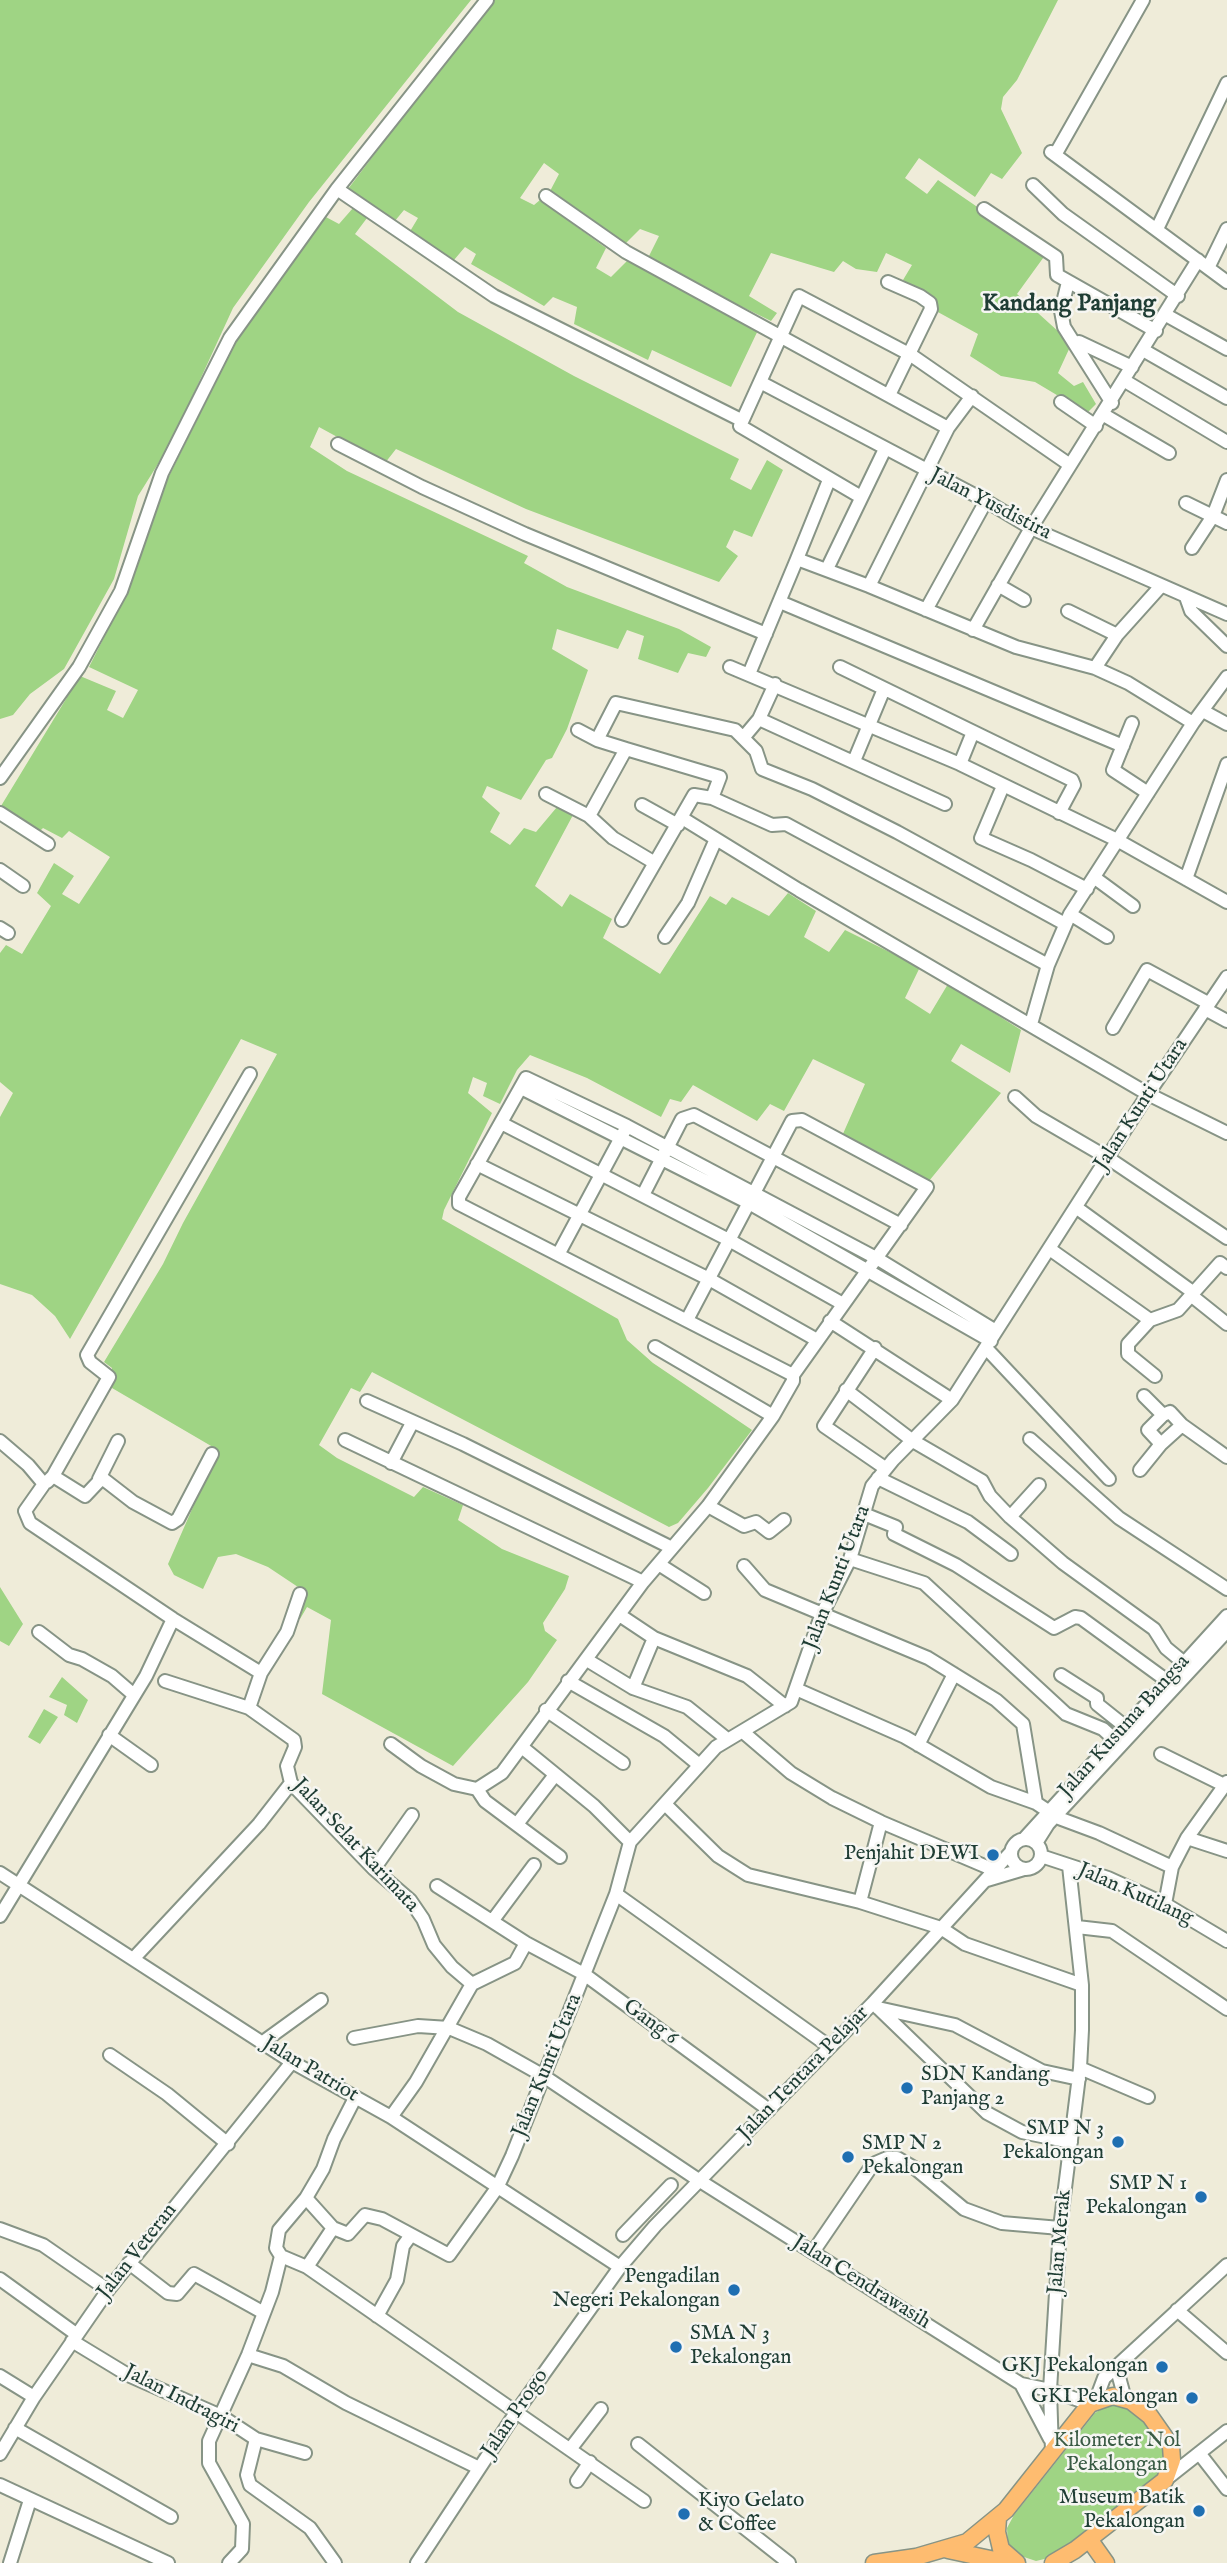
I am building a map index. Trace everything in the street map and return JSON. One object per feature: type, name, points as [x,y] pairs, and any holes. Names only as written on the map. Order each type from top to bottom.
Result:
[{"type":"main road","points":[[874,2563],[948,2550],[967,2542],[998,2518],[1052,2447],[1092,2403],[1113,2396],[1125,2399],[1150,2416],[1171,2446],[1172,2460],[1165,2480],[1089,2539],[1053,2563]]},
{"type":"main road","points":[[998,2518],[997,2532],[1001,2549],[1017,2563]]},
{"type":"main road","points":[[1089,2539],[1106,2563]]},
{"type":"main road","points":[[948,2550],[1009,2563]]},
{"type":"street","points":[[0,778],[79,667],[121,591],[162,473],[230,338],[337,189],[487,0]]},
{"type":"street","points":[[1143,0],[1053,153],[1092,185],[1157,229],[1227,282]]},
{"type":"street","points":[[1157,229],[1227,83]]},
{"type":"street","points":[[1033,185],[1063,214],[1178,296]]},
{"type":"street","points":[[337,189],[494,296],[741,421]]},
{"type":"street","points":[[546,196],[626,253],[948,428]]},
{"type":"street","points":[[984,209],[1056,257],[1055,272],[1069,282],[1156,331]]},
{"type":"street","points":[[973,629],[1031,527],[1178,296],[1203,264],[1223,247],[1227,229]]},
{"type":"street","points":[[888,282],[920,296],[931,304],[911,355],[889,395]]},
{"type":"street","points":[[1069,282],[1062,306],[1064,327],[1112,403]]},
{"type":"street","points":[[861,497],[744,430],[741,421],[797,297],[801,296],[911,355],[1070,465]]},
{"type":"street","points":[[1166,315],[1227,349]]},
{"type":"street","points":[[1079,342],[1132,367]]},
{"type":"street","points":[[1143,350],[1227,398]]},
{"type":"street","points":[[1125,381],[1227,441]]},
{"type":"street","name":"Jalan Yusdistira","points":[[760,382],[1031,527],[1227,615]]},
{"type":"street","points":[[869,586],[948,428],[972,396]]},
{"type":"street","points":[[1061,402],[1096,426]]},
{"type":"street","points":[[1104,415],[1169,453]]},
{"type":"street","points":[[338,444],[422,487],[513,528],[766,634]]},
{"type":"street","points":[[827,569],[885,449]]},
{"type":"street","points":[[749,674],[829,480]]},
{"type":"street","points":[[1192,548],[1213,516],[1227,480]]},
{"type":"street","points":[[926,610],[986,501]]},
{"type":"street","points":[[1186,503],[1227,523]]},
{"type":"street","points":[[797,559],[1033,653],[1095,668],[1128,682],[1193,723]]},
{"type":"street","points":[[998,585],[1024,600]]},
{"type":"street","points":[[1095,668],[1117,635],[1161,586]]},
{"type":"street","points":[[1186,597],[1191,611],[1227,646]]},
{"type":"street","points":[[780,601],[1122,746]]},
{"type":"street","points":[[1068,611],[1117,635]]},
{"type":"street","points":[[730,667],[960,764],[1117,840],[1227,902]]},
{"type":"street","points":[[840,667],[1073,782],[1059,813]]},
{"type":"street","points":[[1031,1024],[1048,965],[1068,919],[1193,723],[1227,677]]},
{"type":"street","points":[[743,738],[759,719],[775,684]]},
{"type":"street","points":[[854,761],[884,689]]},
{"type":"street","points":[[597,740],[615,702],[735,730],[757,752],[758,764],[763,770],[812,789],[1107,937]]},
{"type":"street","points":[[1203,711],[1227,724]]},
{"type":"street","points":[[759,719],[945,803]]},
{"type":"street","points":[[1132,723],[1114,772],[1148,793]]},
{"type":"street","points":[[578,730],[597,740],[720,776],[712,798]]},
{"type":"street","points":[[960,764],[973,732]]},
{"type":"street","points":[[589,816],[626,749]]},
{"type":"street","points":[[1186,878],[1227,764]]},
{"type":"street","points":[[1003,786],[981,838],[1091,884],[1133,906]]},
{"type":"street","points":[[546,794],[589,816],[613,838],[655,863]]},
{"type":"street","points":[[622,920],[694,795],[712,798],[772,825],[786,824],[1048,965]]},
{"type":"street","points":[[642,805],[716,839],[1147,1094],[1227,1133]]},
{"type":"street","points":[[0,813],[48,844]]},
{"type":"street","points":[[665,937],[688,903],[716,839]]},
{"type":"street","points":[[0,870],[23,886]]},
{"type":"street","points":[[1113,1028],[1147,970],[1227,1021]]},
{"type":"street","name":"Jalan Kunti Utara","points":[[411,2235],[449,2255],[496,2188],[616,1894],[630,1842],[698,1764],[727,1739],[791,1702],[821,1616],[850,1559],[881,1473],[952,1400],[1051,1250],[1147,1094],[1227,977]]},
{"type":"street","points":[[250,1074],[87,1355],[90,1363],[109,1377],[49,1480],[25,1511],[30,1523],[173,1619],[261,1673]]},
{"type":"street","points":[[793,1375],[460,1204],[459,1198],[521,1088],[624,1131],[752,1198],[878,1259],[991,1340],[1109,1479]]},
{"type":"street","points":[[1015,1097],[1036,1116],[1108,1158],[1227,1238]]},
{"type":"street","points":[[643,1195],[682,1119],[692,1115],[773,1155],[901,1225]]},
{"type":"street","points":[[477,1789],[502,1773],[523,1748],[546,1710],[621,1616],[643,1582],[708,1506],[773,1416],[793,1381],[793,1375],[830,1321],[878,1259],[928,1187],[799,1119],[790,1124],[687,1320]]},
{"type":"street","points":[[501,1123],[729,1240],[843,1304]]},
{"type":"street","points":[[559,1253],[624,1131]]},
{"type":"street","points":[[477,1164],[709,1279],[817,1340]]},
{"type":"street","points":[[752,1198],[869,1270],[991,1340]]},
{"type":"street","points":[[1077,1208],[1193,1294],[1227,1324]]},
{"type":"street","points":[[1051,1250],[1150,1321]]},
{"type":"street","points":[[1155,1376],[1131,1358],[1126,1349],[1150,1321],[1171,1315],[1225,1261]]},
{"type":"street","points":[[830,1321],[952,1400]]},
{"type":"street","points":[[655,1347],[773,1416]]},
{"type":"street","points":[[875,1348],[824,1426],[881,1473],[968,1522],[1011,1554]]},
{"type":"street","points":[[846,1390],[913,1441],[982,1481],[990,1496],[1010,1517],[1063,1563],[1154,1629],[1166,1648],[1183,1662]]},
{"type":"street","points":[[1144,1396],[1163,1415]]},
{"type":"street","points":[[367,1401],[463,1444],[672,1548]]},
{"type":"street","points":[[1161,1444],[1148,1430],[1163,1415],[1170,1412],[1182,1425],[1227,1457]]},
{"type":"street","points":[[391,1463],[412,1423]]},
{"type":"street","points":[[1140,1470],[1161,1444],[1182,1425]]},
{"type":"street","points":[[1030,1439],[1119,1518],[1227,1589]]},
{"type":"street","points":[[345,1440],[643,1582]]},
{"type":"street","points":[[0,1441],[49,1480],[83,1496],[88,1495],[99,1479],[118,1441]]},
{"type":"street","points":[[99,1479],[108,1481],[133,1502],[172,1523],[178,1519],[212,1454]]},
{"type":"street","points":[[1010,1517],[1039,1485]]},
{"type":"street","points":[[708,1506],[744,1525],[756,1521],[768,1532],[784,1520]]},
{"type":"street","points":[[864,1514],[896,1527],[894,1534],[956,1565],[1054,1628],[1075,1617],[1081,1618],[1166,1680]]},
{"type":"street","points":[[850,1559],[924,1583],[1066,1714],[1103,1729],[1115,1740]]},
{"type":"street","points":[[660,1565],[704,1593]]},
{"type":"street","points":[[744,1566],[765,1590],[821,1616],[928,1658],[996,1700],[1023,1724],[1036,1803]]},
{"type":"street","points":[[165,1681],[249,1708],[261,1673],[287,1632],[300,1594]]},
{"type":"street","points":[[621,1616],[654,1638],[747,1676],[785,1706]]},
{"type":"street","name":"Jalan Kusuma Bangsa","points":[[1030,1841],[1115,1740],[1152,1708],[1166,1680],[1227,1616]]},
{"type":"street","points":[[0,1916],[134,1695],[173,1619]]},
{"type":"street","points":[[39,1632],[69,1655],[82,1658],[112,1676],[134,1695]]},
{"type":"street","name":"Jalan Kusuma Bangsa","points":[[1085,1778],[1227,1632]]},
{"type":"street","points":[[633,1688],[654,1638]]},
{"type":"street","points":[[587,1660],[633,1688],[687,1707],[727,1739]]},
{"type":"street","points":[[918,1745],[954,1674]]},
{"type":"street","points":[[1061,1675],[1097,1698],[1097,1704],[1127,1728]]},
{"type":"street","points":[[568,1681],[664,1736],[698,1764]]},
{"type":"street","points":[[796,1689],[918,1745],[991,1787],[1036,1803],[1051,1818],[1172,1867]]},
{"type":"street","name":"Jalan Selat Karimata","points":[[249,1708],[294,1740],[295,1747],[287,1766],[291,1783],[374,1869],[410,1900],[423,1919],[434,1945],[452,1967],[472,1984]]},
{"type":"street","points":[[546,1710],[623,1763]]},
{"type":"street","points":[[743,1732],[791,1773],[881,1822],[990,1875]]},
{"type":"street","points":[[109,1735],[151,1765]]},
{"type":"street","points":[[391,1744],[421,1766],[454,1784],[477,1789],[485,1801],[560,1857]]},
{"type":"street","points":[[523,1748],[594,1806],[630,1842]]},
{"type":"street","points":[[1161,1754],[1226,1784],[1187,1838],[1172,1867],[1165,1904]]},
{"type":"street","points":[[517,1824],[555,1775]]},
{"type":"street","points":[[134,1958],[259,1824],[291,1783]]},
{"type":"street","points":[[665,1804],[718,1856],[748,1875],[860,1902],[941,1928],[965,1944],[1082,1985]]},
{"type":"street","points":[[374,1869],[412,1815]]},
{"type":"street","points":[[860,1902],[881,1822]]},
{"type":"street","points":[[1187,1838],[1227,1850]]},
{"type":"street","points":[[1011,1852],[1013,1862],[1033,1864],[1030,1841]]},
{"type":"street","name":"Jalan Tentara Pelajar","points":[[620,2267],[655,2226],[830,2047],[875,2006],[941,1928],[1011,1852],[1015,1844],[1030,1841]]},
{"type":"street","name":"Jalan Tentara Pelajar","points":[[990,1875],[1033,1864]]},
{"type":"street","name":"Jalan Kutilang","points":[[1033,1864],[1087,1869],[1165,1904],[1227,1941]]},
{"type":"street","points":[[493,1920],[534,1865]]},
{"type":"street","name":"Jalan Merak","points":[[1052,2447],[1051,2390],[1060,2228],[1079,2074],[1082,1985],[1077,1927],[1066,1866]]},
{"type":"street","name":"Jalan Patriot","points":[[0,1873],[292,2062],[391,2116],[496,2188],[620,2267]]},
{"type":"street","name":"Gang 6","points":[[437,1886],[526,1943],[584,1974],[769,2110]]},
{"type":"street","points":[[616,1894],[830,2047]]},
{"type":"street","points":[[1077,1927],[1112,1931],[1227,2009]]},
{"type":"street","points":[[391,2116],[449,2028],[472,1984],[514,1963],[526,1943]]},
{"type":"street","points":[[263,2042],[321,2000]]},
{"type":"street","points":[[875,2006],[955,2025],[1042,2071],[1079,2074],[1148,2097]]},
{"type":"street","points":[[875,2006],[987,2113],[1022,2132],[1071,2141]]},
{"type":"street","points":[[354,2038],[418,2026],[449,2028]]},
{"type":"street","name":"Jalan Cendrawasih","points":[[449,2028],[487,2044],[542,2075],[700,2181],[1021,2384],[1092,2403]]},
{"type":"street","points":[[110,2055],[167,2094],[228,2144]]},
{"type":"street","name":"Jalan Veteran","points":[[0,2454],[34,2397],[108,2290],[177,2201],[228,2144],[292,2062]]},
{"type":"street","points":[[355,2098],[334,2139],[323,2169],[306,2198],[279,2231],[276,2248],[281,2256],[307,2267],[644,2501]]},
{"type":"street","points":[[813,2252],[873,2164],[881,2159],[906,2162],[964,2208],[990,2219],[1015,2225],[1060,2228]]},
{"type":"street","points":[[623,2235],[671,2185]]},
{"type":"street","points":[[306,2198],[333,2228],[348,2234],[363,2216],[369,2214],[411,2235],[403,2246],[397,2280],[377,2316]]},
{"type":"street","points":[[643,2213],[655,2226]]},
{"type":"street","points":[[307,2267],[333,2228]]},
{"type":"street","points":[[0,2229],[43,2245],[108,2290]]},
{"type":"street","points":[[229,2563],[242,2549],[243,2524],[207,2455],[209,2441],[248,2355],[281,2256]]},
{"type":"street","points":[[129,2263],[168,2293],[177,2294],[194,2274],[264,2313]]},
{"type":"street","points":[[1092,2403],[1104,2378],[1227,2265]]},
{"type":"street","name":"Jalan Progo","points":[[416,2563],[517,2411],[620,2267]]},
{"type":"street","name":"Jalan Indragiri","points":[[0,2279],[128,2375],[221,2416],[256,2439],[247,2476],[250,2485],[310,2528],[335,2563]]},
{"type":"street","points":[[1177,2311],[1227,2353]]},
{"type":"street","points":[[248,2355],[283,2366],[346,2403],[479,2468]]},
{"type":"street","points":[[1116,2366],[1125,2399]]},
{"type":"street","points":[[0,2376],[34,2397]]},
{"type":"street","name":"Jalan Cendrawasih","points":[[1021,2384],[1052,2447]]},
{"type":"street","points":[[571,2448],[601,2409]]},
{"type":"street","points":[[15,2428],[171,2517]]},
{"type":"street","points":[[1165,2480],[1227,2431]]},
{"type":"street","points":[[256,2439],[305,2453]]},
{"type":"street","points":[[638,2444],[789,2563]]},
{"type":"street","points":[[1199,2453],[1227,2489]]},
{"type":"street","points":[[577,2481],[590,2462]]},
{"type":"street","points":[[0,2485],[168,2563]]},
{"type":"street","points":[[10,2563],[30,2500]]},
{"type":"green space","points":[[0,0],[471,0],[309,202],[233,308],[171,443],[138,496],[114,579],[64,669],[30,694],[13,715],[0,719]]},
{"type":"green space","points":[[492,0],[1058,0],[1017,80],[1003,97],[1001,109],[1022,153],[1002,179],[991,173],[975,197],[919,158],[905,178],[927,194],[938,180],[1046,254],[1017,294],[1060,333],[1070,347],[1058,373],[1074,386],[1083,382],[1096,404],[1087,413],[1035,382],[1001,376],[970,356],[978,334],[936,311],[934,300],[903,280],[912,265],[886,253],[877,272],[856,269],[843,261],[834,272],[771,253],[749,296],[777,313],[771,321],[647,260],[659,236],[640,229],[623,246],[549,193],[559,174],[544,163],[520,198],[534,205],[540,200],[606,248],[596,268],[611,277],[627,261],[760,326],[731,387],[652,350],[648,360],[574,324],[577,307],[553,297],[544,306],[471,264],[476,254],[465,247],[454,260],[409,233],[418,218],[404,210],[394,222],[348,189]]},
{"type":"green space","points":[[353,208],[367,218],[355,234],[458,312],[574,376],[739,459],[730,479],[751,490],[767,460],[783,470],[752,537],[734,530],[726,547],[738,556],[719,582],[526,509],[396,449],[385,463],[319,427],[310,447],[347,471],[528,556],[524,563],[567,587],[679,629],[711,647],[706,657],[688,653],[678,673],[638,659],[644,636],[627,630],[618,649],[557,629],[552,649],[588,670],[567,729],[552,758],[546,760],[521,800],[487,786],[482,797],[500,813],[490,832],[510,845],[524,828],[536,832],[557,807],[573,815],[535,886],[562,907],[570,894],[612,919],[603,938],[660,974],[710,896],[726,905],[732,897],[769,916],[788,893],[816,911],[804,937],[829,952],[845,930],[920,967],[905,998],[930,1014],[948,984],[1021,1030],[1010,1073],[961,1044],[951,1061],[1001,1093],[929,1181],[842,1136],[865,1084],[813,1059],[784,1111],[770,1104],[757,1121],[693,1085],[681,1102],[670,1099],[661,1117],[587,1078],[530,1055],[517,1070],[500,1104],[483,1096],[487,1083],[473,1077],[468,1093],[492,1113],[442,1219],[618,1319],[627,1340],[653,1363],[752,1430],[708,1488],[678,1523],[669,1527],[372,1372],[360,1392],[351,1388],[319,1445],[337,1458],[414,1497],[423,1487],[463,1505],[458,1520],[502,1549],[569,1576],[565,1589],[543,1623],[545,1631],[557,1640],[528,1682],[453,1766],[322,1694],[331,1620],[307,1607],[300,1619],[295,1617],[304,1591],[268,1567],[236,1554],[218,1557],[203,1589],[174,1575],[168,1564],[218,1450],[112,1388],[112,1368],[104,1362],[163,1264],[277,1054],[241,1039],[70,1339],[55,1316],[32,1295],[0,1284],[0,1117],[13,1093],[0,1082],[0,953],[6,945],[22,954],[51,906],[37,893],[54,863],[74,876],[62,894],[79,904],[110,857],[69,831],[62,838],[43,828],[39,832],[1,806],[80,676],[116,691],[107,710],[123,718],[138,690],[89,667],[128,590],[158,498],[240,334],[324,216],[339,224]]},
{"type":"green space","points":[[0,1587],[23,1624],[9,1646],[0,1641]]},
{"type":"green space","points":[[62,1677],[88,1700],[77,1723],[64,1715],[67,1705],[49,1697]]},
{"type":"green space","points":[[44,1709],[58,1717],[40,1744],[28,1737]]},
{"type":"green space","name":"Kilometer Nol Pekalongan","points":[[1110,2404],[1136,2410],[1157,2432],[1165,2450],[1166,2465],[1156,2477],[1057,2556],[1036,2561],[1018,2555],[1008,2545],[1007,2528],[1014,2515],[1095,2413]]},
{"type":"place","name":"Penjahit DEWI","points":[[993,1855]]},
{"type":"place","name":"SDN Kandang Panjang 2","points":[[907,2088]]},
{"type":"place","name":"SMP N 3 Pekalongan","points":[[1118,2142]]},
{"type":"place","name":"SMP N 2 Pekalongan","points":[[848,2157]]},
{"type":"place","name":"SMP N 1 Pekalongan","points":[[1201,2197]]},
{"type":"place","name":"Pengadilan Negeri Pekalongan","points":[[734,2290]]},
{"type":"place","name":"SMA N 3 Pekalongan","points":[[676,2347]]},
{"type":"place","name":"GKJ Pekalongan","points":[[1162,2367]]},
{"type":"place","name":"GKI Pekalongan","points":[[1192,2398]]},
{"type":"place","name":"Museum Batik Pekalongan","points":[[1199,2511]]},
{"type":"place","name":"Kiyo Gelato & Coffee","points":[[684,2514]]},
{"type":"district","name":"Kandang Panjang","points":[[1069,305]]}]
